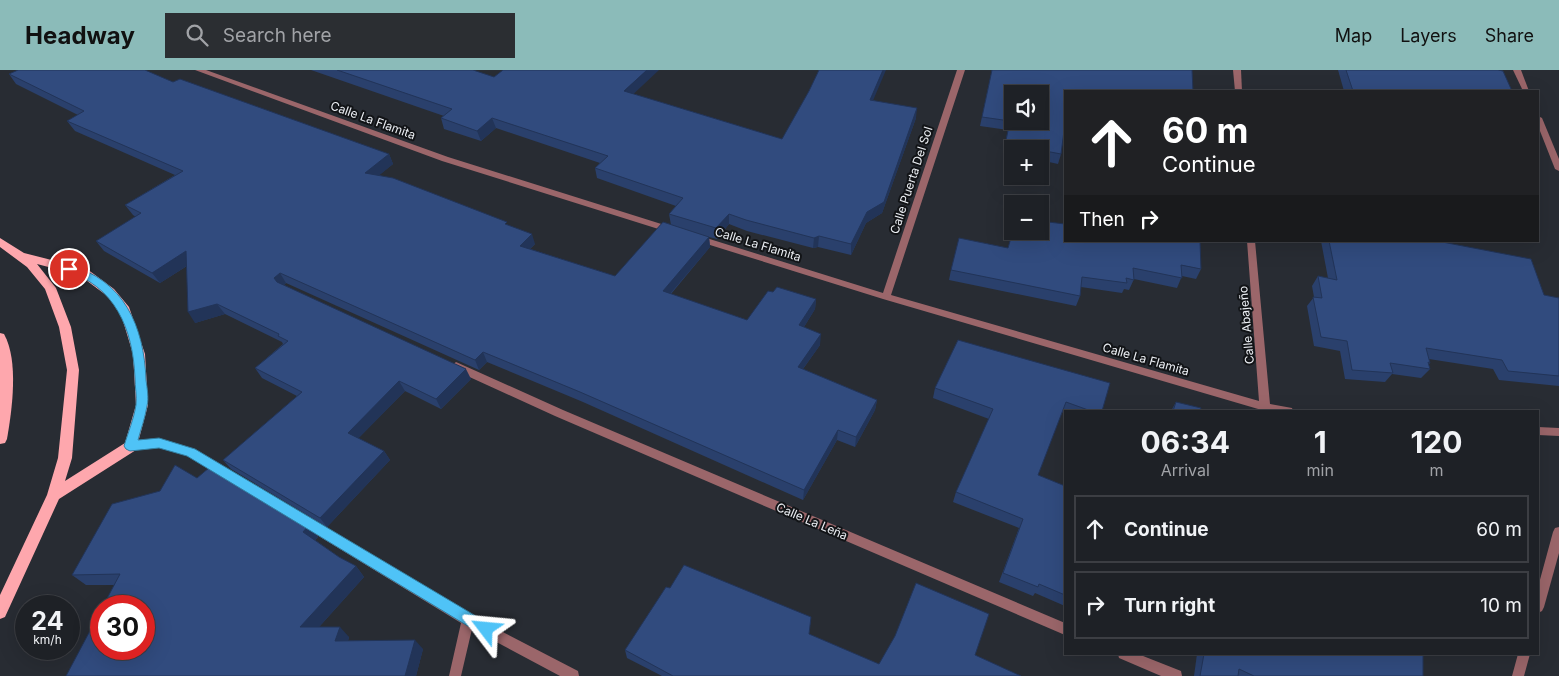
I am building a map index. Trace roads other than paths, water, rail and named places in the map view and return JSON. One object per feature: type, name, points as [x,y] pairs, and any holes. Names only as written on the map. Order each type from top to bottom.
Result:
[{"type":"main road","points":[[0,242],[24,257],[83,272],[110,292],[125,310],[140,354],[142,405],[130,446],[54,496]]},
{"type":"main road","points":[[0,612],[54,496],[65,458],[73,370],[65,328],[50,288],[24,257]]},
{"type":"main road","points":[[0,337],[4,345],[5,384],[3,427],[0,439]]},
{"type":"street","name":"Calle La Flamita","points":[[199,70],[445,159],[679,233]]},
{"type":"street","name":"Calle Puerta Del Sol","points":[[886,297],[961,70]]},
{"type":"street","points":[[1237,70],[1239,90]]},
{"type":"street","points":[[1517,70],[1526,90]]},
{"type":"street","points":[[1539,120],[1559,168]]},
{"type":"street","name":"Calle La Flamita","points":[[689,236],[886,297],[1265,407],[1282,410]]},
{"type":"street","name":"Calle Abajeño","points":[[1251,242],[1265,407]]},
{"type":"street","name":"Calle La Leña","points":[[450,363],[559,413],[1064,629]]},
{"type":"street","points":[[1539,431],[1559,432]]},
{"type":"street","points":[[130,446],[159,443],[191,453],[468,620],[573,676]]},
{"type":"street","points":[[1539,603],[1559,532]]},
{"type":"street","points":[[455,676],[468,620]]},
{"type":"street","points":[[1126,655],[1176,676]]},
{"type":"street","points":[[1518,676],[1524,655]]}]
